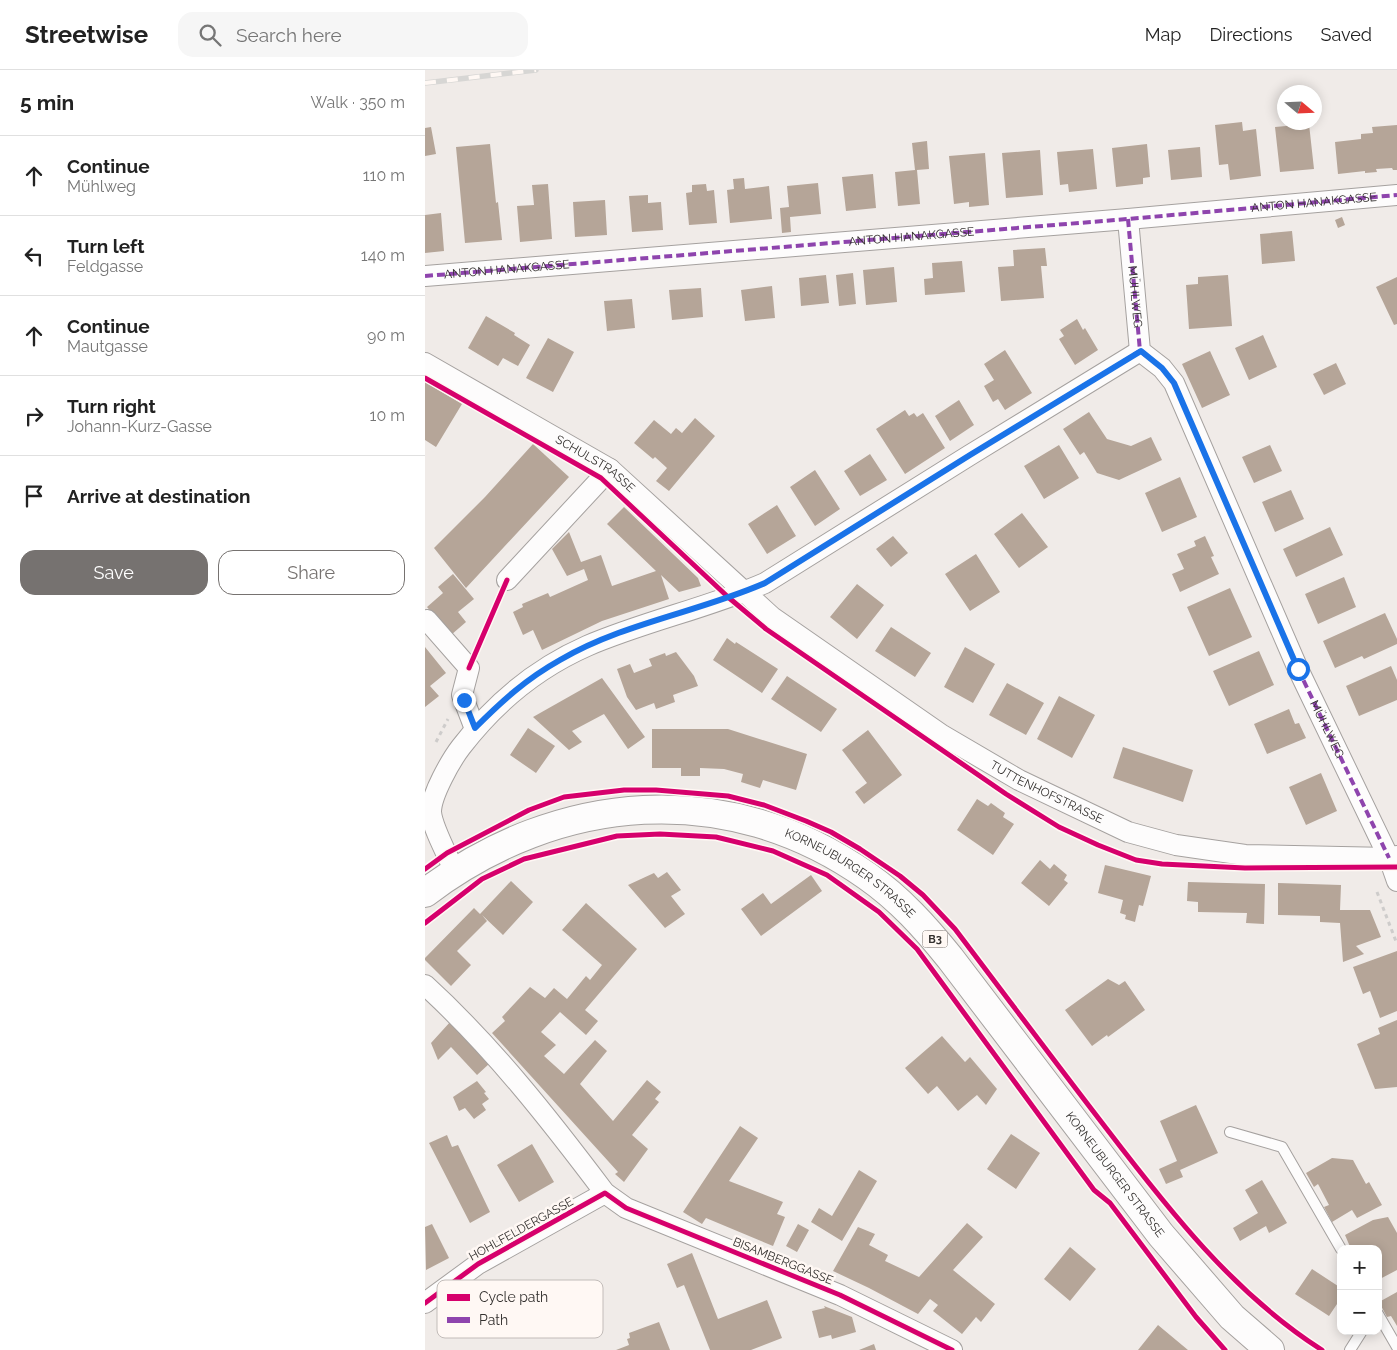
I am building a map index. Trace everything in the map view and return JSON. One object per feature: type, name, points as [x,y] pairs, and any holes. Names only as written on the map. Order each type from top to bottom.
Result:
[{"type":"main road","name":"KORNEUBURGER STRASSE","points":[[425,893],[490,851],[524,836],[549,827],[599,815],[647,810],[691,810],[737,817],[801,839],[850,865],[883,888],[921,922],[1161,1235],[1232,1317],[1270,1350]]},
{"type":"street","name":"ANTON HANAKGASSE","points":[[425,276],[1128,219],[1397,195]]},
{"type":"street","name":"MÜHLWEG","points":[[1128,219],[1141,351],[1162,368],[1174,383],[1298,669],[1393,857],[1397,880]]},
{"type":"street","points":[[455,872],[435,826],[431,811],[436,793],[450,760],[475,728],[511,693],[537,674],[569,655],[613,635],[744,592],[765,583],[962,459],[1141,351]]},
{"type":"street","name":"SCHULSTRASSE","points":[[425,362],[610,468],[744,592]]},
{"type":"street","points":[[507,580],[610,468]]},
{"type":"street","name":"TUTTENHOFSTRASSE","points":[[744,592],[796,635],[942,735],[1019,780],[1128,832],[1176,845],[1245,856],[1393,857]]},
{"type":"street","points":[[427,620],[469,668],[462,695],[475,728]]},
{"type":"street","name":"BISAMBERGGASSE","points":[[425,985],[500,1060],[555,1127],[605,1193],[626,1208],[840,1295],[952,1350]]},
{"type":"street","name":"HOHLFELDERGASSE","points":[[456,1280],[478,1264],[605,1193]]},
{"type":"street","name":"HOHLFELDERGASSE","points":[[425,1303],[437,1294]]},
{"type":"lane","points":[[1230,1132],[1282,1147],[1339,1245]]},
{"type":"lane","points":[[1382,1321],[1397,1348]]},
{"type":"lane","points":[[1350,1350],[1359,1335]]},
{"type":"path","points":[[1374,884],[1397,944]]},
{"type":"building","points":[[1242,122],[1243,131],[1256,129],[1261,176],[1230,180],[1228,164],[1219,165],[1215,125]]},
{"type":"building","points":[[1397,125],[1397,170],[1392,168],[1376,169],[1377,172],[1365,173],[1365,171],[1338,174],[1335,142],[1361,139],[1361,134],[1373,133],[1372,127]]},
{"type":"building","points":[[431,127],[436,154],[425,156],[425,128]]},
{"type":"building","points":[[1275,127],[1277,127],[1277,130],[1310,130],[1314,169],[1280,172]]},
{"type":"building","points":[[927,141],[929,169],[917,170],[920,204],[898,206],[895,172],[915,170],[912,143]]},
{"type":"building","points":[[490,144],[502,240],[465,243],[456,147]]},
{"type":"building","points":[[1147,144],[1150,177],[1143,178],[1143,184],[1116,187],[1112,148]]},
{"type":"building","points":[[1200,147],[1202,177],[1171,180],[1168,150]]},
{"type":"building","points":[[1093,149],[1097,189],[1069,192],[1068,184],[1060,185],[1057,152]]},
{"type":"building","points":[[1040,150],[1043,195],[1006,198],[1002,153]]},
{"type":"building","points":[[985,153],[989,205],[969,207],[969,202],[954,204],[949,156]]},
{"type":"building","points":[[873,174],[876,208],[846,211],[842,177]]},
{"type":"building","points":[[744,178],[745,189],[769,186],[772,219],[730,223],[727,190],[734,189],[733,179]]},
{"type":"building","points":[[818,183],[821,214],[790,217],[791,232],[782,233],[780,208],[789,207],[787,186]]},
{"type":"building","points":[[548,184],[552,239],[520,242],[517,206],[534,205],[532,185]]},
{"type":"building","points":[[706,184],[707,191],[714,190],[717,223],[689,225],[686,193],[692,192],[692,185]]},
{"type":"building","points":[[648,195],[648,203],[661,202],[663,230],[632,232],[629,196]]},
{"type":"building","points":[[605,200],[607,235],[575,237],[573,202]]},
{"type":"building","points":[[441,213],[444,251],[425,253],[425,215]]},
{"type":"building","points":[[1342,217],[1345,225],[1338,228],[1335,220]]},
{"type":"building","points":[[1292,231],[1295,261],[1262,264],[1260,234]]},
{"type":"building","points":[[1045,248],[1047,266],[1041,266],[1044,298],[1001,301],[998,267],[1014,266],[1013,250]]},
{"type":"building","points":[[962,261],[965,292],[925,295],[924,279],[933,278],[932,263]]},
{"type":"building","points":[[894,267],[897,302],[866,305],[863,270]]},
{"type":"building","points":[[853,273],[856,304],[839,306],[836,275]]},
{"type":"building","points":[[826,275],[829,303],[801,306],[799,278]]},
{"type":"building","points":[[1228,275],[1232,326],[1189,329],[1186,285],[1198,284],[1198,277]]},
{"type":"building","points":[[1397,277],[1397,324],[1394,325],[1376,287]]},
{"type":"building","points":[[772,286],[775,318],[745,321],[741,290]]},
{"type":"building","points":[[701,288],[703,317],[672,320],[669,290]]},
{"type":"building","points":[[632,299],[635,328],[607,331],[604,301]]},
{"type":"building","points":[[486,316],[515,333],[514,335],[530,345],[518,366],[503,358],[498,366],[468,348]]},
{"type":"building","points":[[1077,319],[1083,330],[1085,328],[1098,350],[1075,365],[1059,339],[1064,336],[1060,330]]},
{"type":"building","points":[[1263,335],[1277,367],[1249,380],[1235,348]]},
{"type":"building","points":[[548,338],[574,352],[553,392],[526,378]]},
{"type":"building","points":[[1005,350],[1032,393],[1005,410],[998,399],[993,402],[984,386],[994,380],[984,364]]},
{"type":"building","points":[[1210,351],[1230,395],[1202,408],[1182,364]]},
{"type":"building","points":[[1336,363],[1346,384],[1324,395],[1313,374]]},
{"type":"building","points":[[425,382],[462,404],[436,447],[425,440]]},
{"type":"building","points":[[959,400],[974,425],[950,441],[935,416]]},
{"type":"building","points":[[905,410],[909,416],[914,413],[917,417],[923,413],[945,448],[905,474],[876,429]]},
{"type":"building","points":[[1089,412],[1107,439],[1131,446],[1151,437],[1162,460],[1119,480],[1097,473],[1084,452],[1080,455],[1063,429]]},
{"type":"building","points":[[695,418],[715,436],[669,491],[656,481],[667,468],[655,457],[653,459],[634,443],[654,420],[671,434],[676,428],[682,433]]},
{"type":"building","points":[[533,444],[569,477],[466,588],[434,548],[485,497]]},
{"type":"building","points":[[1059,445],[1079,478],[1044,499],[1024,466]]},
{"type":"building","points":[[1270,445],[1282,471],[1254,483],[1242,457]]},
{"type":"building","points":[[870,454],[887,480],[860,496],[844,471]]},
{"type":"building","points":[[815,470],[840,509],[815,526],[790,487]]},
{"type":"building","points":[[1180,477],[1197,517],[1162,532],[1145,493]]},
{"type":"building","points":[[1291,490],[1304,519],[1275,532],[1262,502]]},
{"type":"building","points":[[777,505],[796,536],[767,554],[748,524]]},
{"type":"building","points":[[624,507],[698,578],[701,586],[679,592],[661,575],[669,599],[602,621],[542,650],[533,630],[523,635],[513,612],[523,607],[522,604],[548,593],[550,597],[588,580],[584,569],[567,576],[552,549],[569,532],[581,562],[601,555],[612,586],[656,571],[607,524]]},
{"type":"building","points":[[1022,513],[1048,547],[1019,568],[994,534]]},
{"type":"building","points":[[1330,527],[1343,555],[1296,577],[1283,549]]},
{"type":"building","points":[[893,536],[908,553],[891,567],[876,549]]},
{"type":"building","points":[[1205,536],[1214,556],[1211,557],[1219,574],[1180,592],[1172,574],[1184,569],[1177,554],[1196,546],[1194,541]]},
{"type":"building","points":[[976,554],[1000,592],[970,611],[945,574]]},
{"type":"building","points":[[453,574],[474,599],[458,612],[466,622],[451,635],[427,607],[443,593],[438,587]]},
{"type":"building","points":[[1344,577],[1356,607],[1318,624],[1305,594]]},
{"type":"building","points":[[857,584],[884,605],[857,639],[830,617]]},
{"type":"building","points":[[1230,588],[1252,637],[1209,656],[1187,607]]},
{"type":"building","points":[[1385,613],[1397,639],[1397,644],[1364,659],[1362,656],[1335,668],[1323,641]]},
{"type":"building","points":[[891,627],[931,653],[915,677],[875,651]]},
{"type":"building","points":[[727,638],[778,669],[762,693],[713,660]]},
{"type":"building","points":[[425,647],[446,673],[430,686],[439,696],[425,707]]},
{"type":"building","points":[[965,647],[995,664],[973,703],[944,687]]},
{"type":"building","points":[[1259,651],[1274,685],[1229,706],[1213,671]]},
{"type":"building","points":[[676,652],[694,676],[698,686],[673,695],[675,702],[656,709],[654,703],[636,710],[627,697],[617,669],[630,664],[634,673],[652,666],[649,659],[665,653],[666,656]]},
{"type":"building","points":[[1391,666],[1397,680],[1397,700],[1359,716],[1346,686]]},
{"type":"building","points":[[787,676],[837,709],[821,732],[771,699]]},
{"type":"building","points":[[602,678],[645,737],[628,749],[604,714],[572,731],[582,742],[569,750],[533,717]]},
{"type":"building","points":[[1007,683],[1044,703],[1026,735],[989,715]]},
{"type":"building","points":[[1059,696],[1095,715],[1072,758],[1037,739]]},
{"type":"building","points":[[1289,709],[1295,724],[1299,723],[1306,738],[1267,754],[1254,724]]},
{"type":"building","points":[[528,728],[555,746],[536,773],[510,755]]},
{"type":"building","points":[[652,729],[728,729],[807,754],[796,790],[763,780],[760,788],[741,782],[743,774],[724,769],[700,768],[700,776],[681,776],[681,768],[652,768]]},
{"type":"building","points":[[868,730],[902,775],[864,804],[855,792],[867,783],[842,750]]},
{"type":"building","points":[[1123,747],[1193,770],[1183,802],[1113,778]]},
{"type":"building","points":[[1321,773],[1337,811],[1306,825],[1289,787]]},
{"type":"building","points":[[977,799],[988,806],[991,803],[1005,813],[1003,817],[1014,824],[993,855],[957,830]]},
{"type":"building","points":[[1040,860],[1050,869],[1054,864],[1067,875],[1064,880],[1068,883],[1049,906],[1021,883]]},
{"type":"building","points":[[1105,865],[1151,876],[1143,906],[1139,905],[1135,922],[1125,919],[1126,915],[1120,913],[1123,900],[1098,893]]},
{"type":"building","points":[[667,872],[681,890],[671,896],[685,914],[665,928],[628,885],[654,873],[658,878]]},
{"type":"building","points":[[811,875],[822,891],[761,936],[741,909],[763,893],[771,904]]},
{"type":"building","points":[[511,881],[533,902],[503,935],[482,915],[487,921],[457,951],[471,965],[451,986],[425,958],[474,908],[480,914]]},
{"type":"building","points":[[1188,882],[1265,884],[1264,924],[1246,923],[1247,913],[1198,912],[1198,902],[1187,901]]},
{"type":"building","points":[[1278,883],[1341,885],[1340,910],[1370,910],[1381,937],[1356,946],[1364,954],[1343,962],[1340,923],[1320,922],[1320,916],[1278,915]]},
{"type":"building","points":[[586,903],[637,949],[585,1010],[598,1021],[586,1035],[560,1012],[541,1032],[556,1045],[544,1056],[564,1074],[595,1040],[607,1051],[580,1084],[613,1121],[647,1080],[661,1092],[655,1099],[659,1102],[632,1135],[648,1149],[624,1182],[615,1174],[618,1172],[492,1033],[505,1021],[502,1017],[530,987],[545,998],[554,988],[567,999],[586,976],[590,980],[602,965],[562,930]]},
{"type":"building","points":[[1397,951],[1397,1011],[1380,1018],[1370,991],[1363,994],[1353,967]]},
{"type":"building","points":[[1108,979],[1119,985],[1125,981],[1145,1010],[1108,1037],[1107,1035],[1092,1046],[1065,1010]]},
{"type":"building","points":[[1397,1020],[1397,1087],[1375,1089],[1357,1044],[1380,1034],[1378,1028]]},
{"type":"building","points":[[451,1021],[490,1063],[477,1075],[451,1047],[438,1060],[431,1043]]},
{"type":"building","points":[[942,1036],[965,1062],[970,1057],[997,1089],[986,1105],[977,1095],[958,1111],[937,1086],[928,1094],[905,1068]]},
{"type":"building","points":[[477,1081],[489,1099],[482,1104],[486,1110],[474,1119],[465,1108],[459,1111],[453,1097]]},
{"type":"building","points":[[1196,1105],[1218,1153],[1180,1170],[1183,1177],[1166,1184],[1159,1169],[1177,1161],[1160,1121]]},
{"type":"building","points":[[740,1126],[758,1138],[729,1181],[783,1202],[777,1214],[785,1217],[773,1246],[706,1218],[702,1224],[683,1212]]},
{"type":"building","points":[[1011,1134],[1040,1153],[1016,1189],[987,1169]]},
{"type":"building","points":[[447,1135],[452,1147],[458,1145],[490,1212],[470,1223],[429,1143]]},
{"type":"building","points":[[532,1144],[554,1182],[519,1202],[497,1165]]},
{"type":"building","points":[[1332,1158],[1353,1160],[1366,1184],[1369,1182],[1382,1205],[1357,1218],[1352,1210],[1332,1222],[1324,1207],[1329,1205],[1318,1184],[1314,1187],[1306,1173]]},
{"type":"building","points":[[859,1170],[877,1181],[842,1241],[811,1222],[819,1208],[832,1216]]},
{"type":"building","points":[[1262,1180],[1287,1223],[1269,1233],[1266,1226],[1240,1241],[1233,1228],[1258,1213],[1245,1190]]},
{"type":"building","points":[[1388,1217],[1397,1233],[1397,1270],[1382,1278],[1382,1245],[1349,1245],[1345,1235],[1373,1220]]},
{"type":"building","points":[[967,1223],[983,1237],[953,1270],[995,1304],[981,1322],[976,1317],[962,1334],[933,1311],[938,1305],[930,1299],[918,1314],[833,1271],[858,1227],[875,1234],[869,1245],[888,1255],[885,1261],[919,1277]]},
{"type":"building","points":[[432,1224],[449,1258],[426,1270],[425,1227]]},
{"type":"building","points":[[798,1224],[809,1230],[797,1252],[786,1246]]},
{"type":"building","points":[[1070,1247],[1096,1269],[1070,1301],[1044,1279]]},
{"type":"building","points":[[692,1253],[718,1319],[767,1300],[782,1338],[751,1350],[710,1350],[684,1285],[677,1288],[667,1264]]},
{"type":"building","points":[[1312,1269],[1337,1285],[1337,1304],[1329,1316],[1295,1294]]},
{"type":"building","points":[[1397,1292],[1397,1326],[1391,1316],[1387,1317],[1382,1308],[1382,1300]]},
{"type":"building","points":[[824,1306],[852,1317],[856,1332],[832,1339],[831,1335],[819,1338],[812,1311],[825,1308]]},
{"type":"building","points":[[659,1322],[670,1350],[616,1350],[629,1345],[627,1339],[630,1338],[629,1333]]},
{"type":"building","points":[[1158,1325],[1188,1350],[1138,1350]]},
{"type":"building","points":[[874,1344],[876,1350],[859,1350]]},
{"type":"railway","points":[[425,83],[536,70]]},
{"type":"marked path","points":[[425,276],[1128,219],[1397,195]]},
{"type":"marked path","points":[[1128,219],[1140,351],[1162,368],[1174,383],[1298,669],[1389,858]]},
{"type":"marked path","points":[[744,592],[765,583],[1140,351]]},
{"type":"cycle path","points":[[425,378],[601,478],[728,597],[766,629],[1006,794],[1059,827],[1136,860],[1162,864],[1245,868],[1397,867]]},
{"type":"cycle path","points":[[469,668],[507,580]]},
{"type":"cycle path","points":[[425,869],[447,853],[529,810],[564,797],[624,790],[656,790],[728,796],[764,805],[831,832],[900,876],[923,895],[955,929],[1129,1158],[1178,1219],[1231,1277],[1290,1328],[1322,1350]]},
{"type":"cycle path","points":[[425,923],[482,879],[524,859],[617,836],[660,834],[716,837],[773,851],[827,875],[879,912],[917,949],[1094,1190],[1110,1203],[1196,1317],[1225,1350]]},
{"type":"cycle path","points":[[456,1280],[478,1264],[605,1193],[626,1208],[840,1295],[952,1350]]},
{"type":"cycle path","points":[[425,1303],[437,1294]]},
{"type":"route","points":[[464,700],[475,728],[511,693],[561,659],[585,647],[613,635],[744,592],[765,583],[1141,351],[1162,368],[1174,383],[1298,669]]}]
